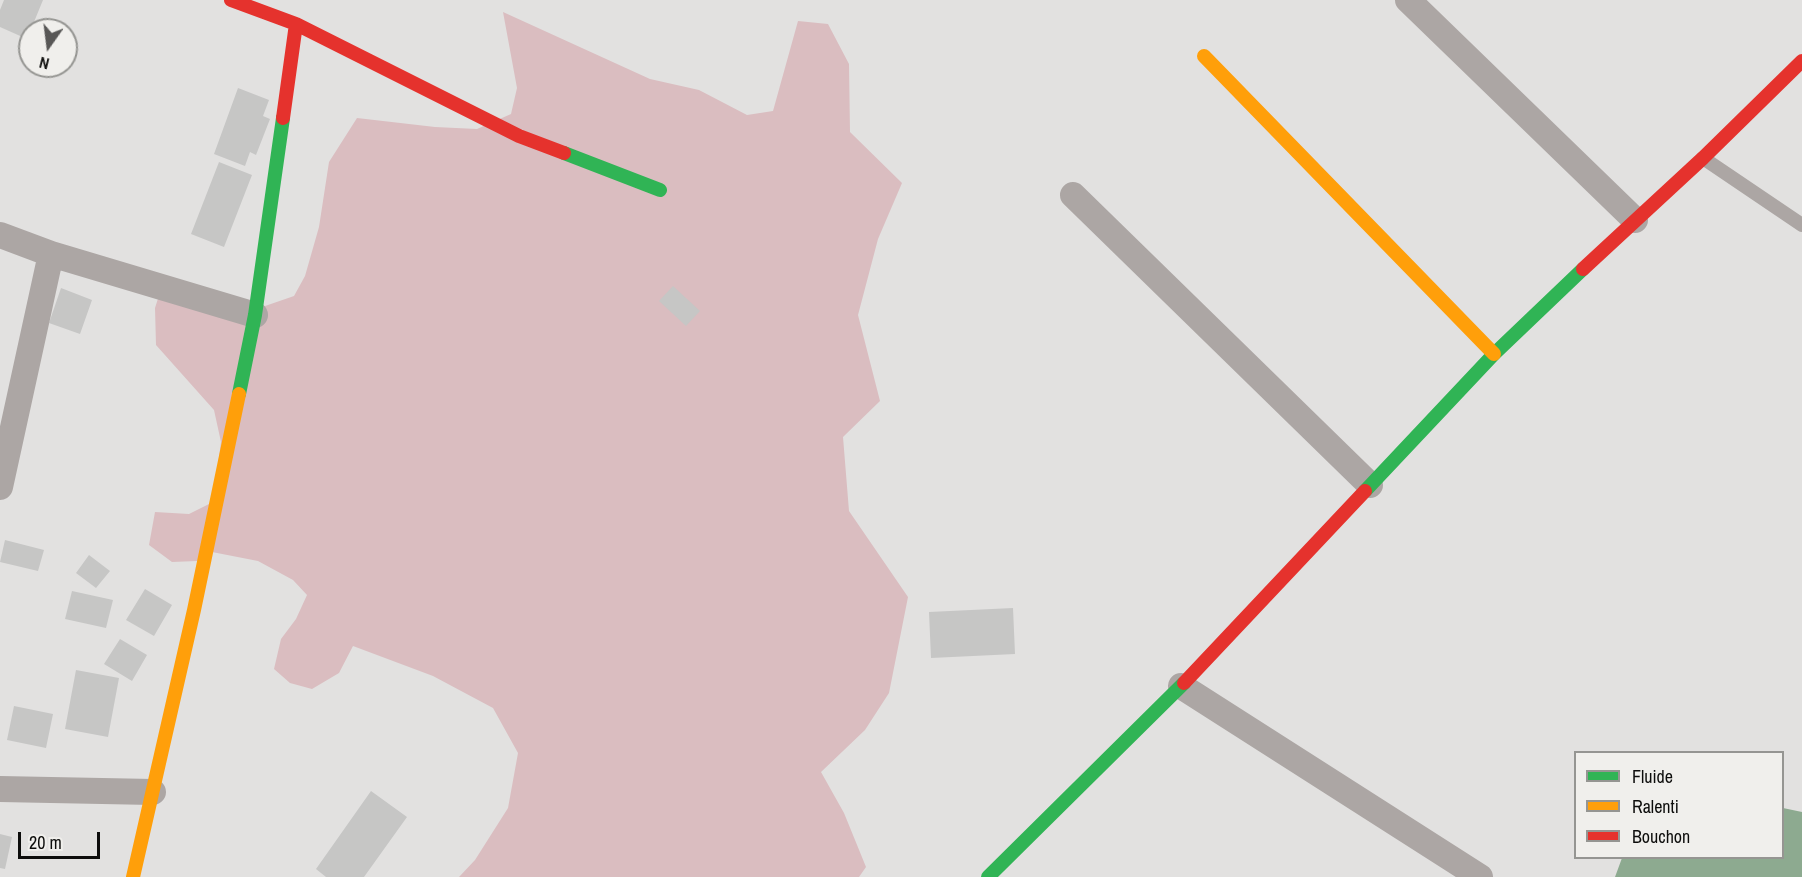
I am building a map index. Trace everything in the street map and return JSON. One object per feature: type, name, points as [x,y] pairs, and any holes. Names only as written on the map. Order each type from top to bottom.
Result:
[{"type":"street","points":[[231,0],[296,24],[519,136],[660,190]]},
{"type":"street","points":[[1408,0],[1635,220]]},
{"type":"street","points":[[133,877],[194,610],[255,315],[296,24]]},
{"type":"street","points":[[1204,56],[1494,354]]},
{"type":"street","points":[[993,876],[1182,686],[1494,354],[1703,158],[1802,61]]},
{"type":"street","points":[[1073,195],[1370,485]]},
{"type":"street","points":[[0,235],[51,254],[255,315]]},
{"type":"street","points":[[0,487],[51,254]]},
{"type":"street","points":[[1182,686],[1480,877]]},
{"type":"street","points":[[0,789],[153,792]]},
{"type":"lane","points":[[1703,158],[1802,225]]},
{"type":"shaded area","points":[[503,12],[650,79],[699,90],[747,115],[773,111],[798,21],[828,24],[849,64],[850,132],[902,183],[878,239],[858,315],[880,401],[843,437],[849,511],[908,597],[889,693],[865,730],[821,772],[844,813],[866,867],[859,877],[459,877],[475,860],[508,808],[518,753],[493,708],[433,676],[353,646],[339,673],[312,689],[290,683],[274,669],[281,639],[296,619],[307,595],[293,580],[258,561],[212,552],[197,561],[172,562],[149,545],[155,512],[189,514],[213,502],[221,442],[214,410],[156,345],[155,308],[163,283],[242,314],[294,296],[305,276],[319,227],[329,162],[357,118],[435,127],[477,129],[511,114],[517,88]]},
{"type":"shaded area","points":[[1784,808],[1802,812],[1802,877],[1615,877],[1622,859],[1784,859]]},
{"type":"building","points":[[4,0],[43,0],[36,18],[18,18],[18,35],[0,27],[0,10]]},
{"type":"building","points":[[238,88],[269,100],[263,116],[270,119],[256,155],[250,152],[245,166],[214,154]]},
{"type":"building","points":[[219,162],[252,175],[224,247],[191,234]]},
{"type":"building","points":[[673,286],[700,311],[686,326],[659,301]]},
{"type":"building","points":[[61,288],[92,300],[80,334],[49,323]]},
{"type":"building","points":[[5,540],[44,550],[38,571],[0,562]]},
{"type":"building","points":[[89,555],[110,571],[96,588],[76,573]]},
{"type":"building","points":[[145,589],[172,605],[154,636],[126,620]]},
{"type":"building","points":[[72,591],[113,600],[106,628],[65,619]]},
{"type":"building","points":[[1013,608],[1015,654],[931,658],[929,612]]},
{"type":"building","points":[[120,639],[147,655],[132,681],[104,664]]},
{"type":"building","points":[[76,670],[119,678],[108,737],[65,729]]},
{"type":"building","points":[[14,706],[53,714],[46,748],[7,740]]},
{"type":"building","points":[[371,791],[407,817],[364,877],[326,877],[316,869]]},
{"type":"building","points":[[0,834],[12,837],[5,869],[0,868]]},
{"type":"traffic: fast","points":[[239,394],[255,315],[283,118]]},
{"type":"traffic: fast","points":[[564,153],[660,190]]},
{"type":"traffic: fast","points":[[1365,491],[1494,354],[1583,269]]},
{"type":"traffic: fast","points":[[988,877],[1184,683]]},
{"type":"traffic: slow","points":[[1204,56],[1494,354]]},
{"type":"traffic: slow","points":[[133,877],[194,610],[239,394]]},
{"type":"traffic: jam","points":[[231,0],[296,24],[519,136],[564,153]]},
{"type":"traffic: jam","points":[[283,118],[296,24]]},
{"type":"traffic: jam","points":[[1583,269],[1703,158],[1802,61]]},
{"type":"traffic: jam","points":[[1184,683],[1365,491]]}]
